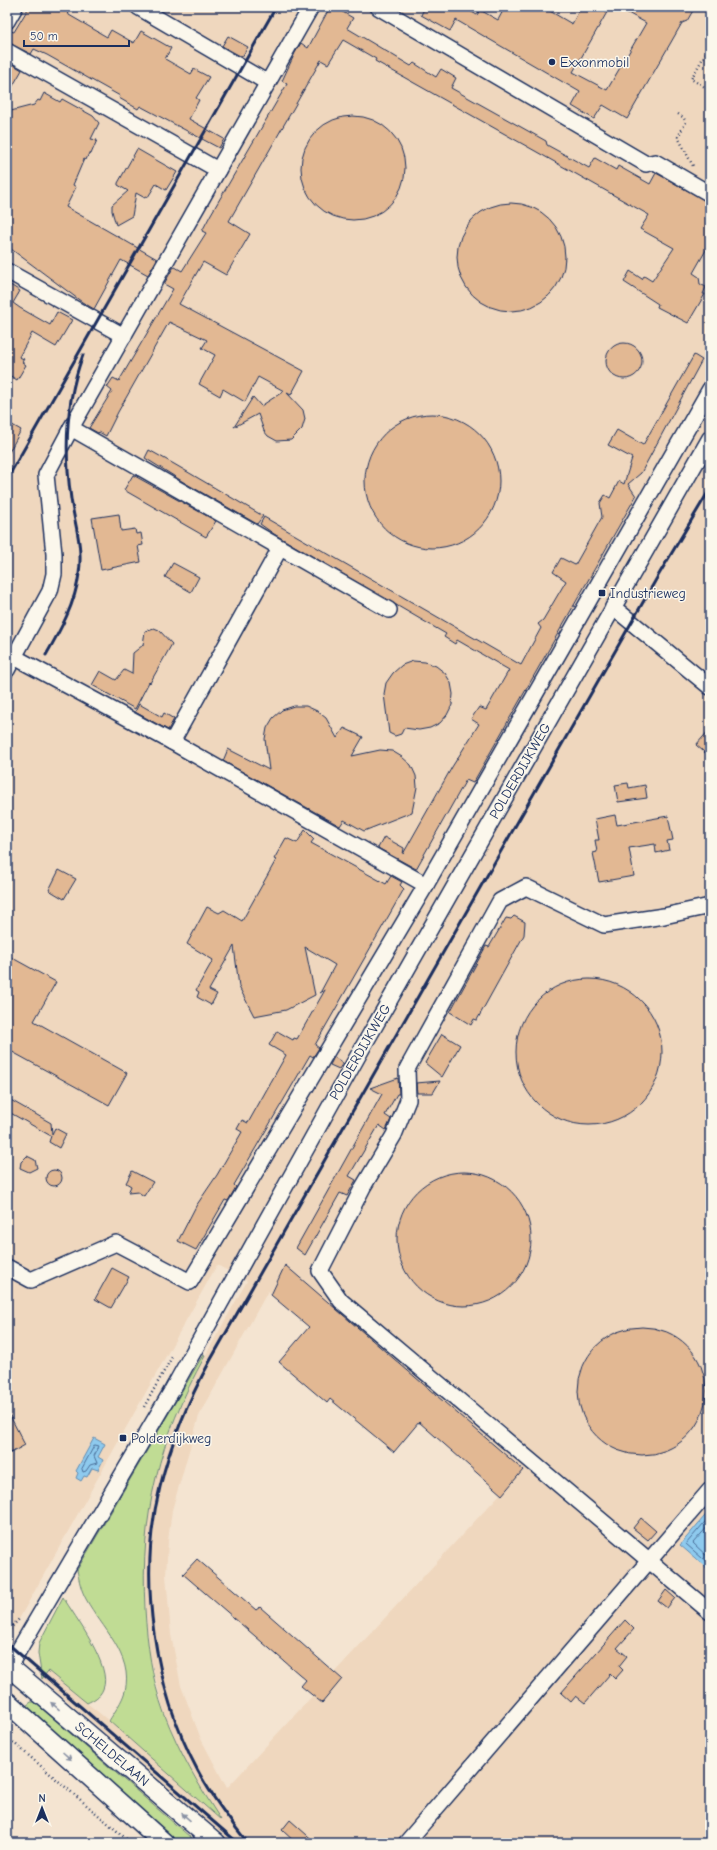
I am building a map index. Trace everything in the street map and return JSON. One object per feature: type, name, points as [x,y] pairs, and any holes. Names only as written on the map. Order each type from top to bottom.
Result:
[{"type":"main road","name":"SCHELDELAAN","points":[[8,1667],[216,1843]]},
{"type":"main road","points":[[7,1702],[164,1843]]},
{"type":"street","points":[[7,21],[15,7]]},
{"type":"street","points":[[138,7],[268,83]]},
{"type":"street","points":[[311,7],[71,428],[46,475],[54,554],[54,574],[50,591],[9,660],[172,742],[426,885]]},
{"type":"street","points":[[378,7],[646,164],[655,162],[710,194]]},
{"type":"street","points":[[7,51],[218,170]]},
{"type":"street","points":[[7,271],[124,336]]},
{"type":"street","points":[[7,1266],[31,1280],[116,1243],[190,1282],[426,885],[710,389]]},
{"type":"street","points":[[71,428],[389,610]]},
{"type":"street","name":"POLDERDIJKWEG","points":[[8,1667],[171,1392],[337,1092],[710,438]]},
{"type":"street","points":[[172,742],[280,548]]},
{"type":"street","points":[[613,607],[710,687]]},
{"type":"street","points":[[710,906],[664,916],[604,925],[571,911],[526,887],[500,901],[407,1069],[408,1100],[394,1135],[363,1187],[320,1271],[341,1301],[710,1612]]},
{"type":"street","points":[[406,1843],[710,1490]]},
{"type":"path","points":[[708,7],[707,9],[710,11]]},
{"type":"path","points":[[710,46],[691,79],[710,90]]},
{"type":"path","points":[[678,114],[683,117],[686,122],[678,134],[678,140],[695,171]]},
{"type":"path","points":[[7,1737],[131,1843]]},
{"type":"shaded area","points":[[7,7],[710,7],[710,1510],[680,1544],[710,1571],[710,1843],[232,1843],[42,1679],[48,1671],[109,1721],[220,1819],[182,1756],[164,1712],[149,1653],[144,1586],[144,1553],[147,1516],[153,1484],[161,1456],[181,1405],[198,1369],[247,1281],[217,1265],[9,1637],[7,1635]],"holes":[[[268,1291],[501,1493],[227,1788],[201,1739],[181,1686],[171,1635],[166,1575],[168,1541],[172,1510],[199,1416]]]},
{"type":"green space","points":[[203,1355],[205,1356],[189,1387],[164,1447],[156,1478],[146,1541],[144,1574],[145,1609],[151,1662],[156,1688],[164,1713],[190,1768],[221,1820],[109,1721],[124,1695],[127,1678],[125,1666],[121,1654],[114,1642],[84,1596],[77,1570]]},
{"type":"green space","points":[[63,1597],[84,1629],[103,1668],[105,1680],[102,1692],[87,1703],[48,1671],[42,1679],[38,1653],[39,1643]]},
{"type":"green space","points":[[31,1702],[34,1702],[197,1843],[179,1843],[27,1712],[26,1706]]},
{"type":"water","points":[[94,1438],[105,1444],[98,1457],[103,1460],[98,1470],[92,1468],[87,1477],[84,1476],[81,1481],[76,1478],[78,1473],[76,1471]]},
{"type":"water","points":[[710,1510],[710,1571],[680,1545]]},
{"type":"building","points":[[29,7],[60,7],[68,12],[69,15],[107,37],[111,30],[134,43],[141,31],[171,48],[165,59],[191,74],[194,69],[209,77],[196,98],[199,100],[189,119],[224,139],[219,148],[140,106],[138,109],[119,98],[120,96],[47,55],[34,49],[31,54],[7,42],[7,30],[14,32]]},
{"type":"building","points":[[330,7],[343,7],[341,11],[353,18],[347,28],[411,66],[414,63],[436,77],[441,69],[456,78],[451,88],[546,141],[547,145],[589,168],[595,158],[616,170],[618,166],[650,184],[656,173],[710,203],[710,243],[693,273],[699,277],[700,284],[706,287],[703,294],[705,294],[688,323],[657,307],[658,304],[624,282],[630,271],[642,279],[644,276],[652,281],[674,248],[640,229],[649,215],[375,61],[376,59],[343,40],[328,64],[321,60],[229,221],[250,234],[226,275],[203,262],[179,304],[304,371],[291,395],[287,393],[303,410],[305,419],[302,429],[291,440],[277,441],[268,436],[264,431],[258,414],[234,427],[253,397],[261,406],[284,391],[258,377],[245,402],[223,389],[220,396],[199,384],[215,355],[202,348],[207,340],[169,322],[106,436],[89,428],[112,391],[107,387],[113,378],[119,381],[173,289],[164,284],[173,268],[175,267],[182,271],[206,233],[202,231],[211,214],[287,84],[282,81],[295,53],[301,43],[308,48]]},
{"type":"building","points":[[425,7],[463,7],[477,15],[480,10],[498,20],[505,7],[543,7],[572,24],[581,7],[610,7],[573,72],[607,90],[646,23],[617,7],[695,7],[687,21],[682,23],[627,119],[603,105],[594,119],[572,106],[580,92],[456,20],[450,31],[421,15]]},
{"type":"building","points":[[228,36],[248,47],[242,57],[222,46]]},
{"type":"building","points":[[7,61],[22,70],[7,96]]},
{"type":"building","points":[[44,93],[60,102],[62,99],[93,116],[99,123],[91,139],[97,140],[91,154],[89,153],[86,160],[84,159],[73,185],[76,187],[66,207],[157,259],[148,275],[121,260],[94,309],[82,302],[7,246],[7,112],[34,105],[38,100],[40,101]]},
{"type":"building","points":[[353,116],[373,120],[390,131],[401,148],[405,168],[401,188],[390,205],[373,216],[353,220],[333,216],[316,205],[305,188],[301,168],[305,148],[316,131],[333,120]]},
{"type":"building","points":[[137,149],[177,172],[166,190],[156,184],[148,197],[146,196],[145,198],[136,193],[132,216],[116,225],[112,205],[128,191],[118,185],[118,183]]},
{"type":"building","points":[[511,203],[532,207],[549,219],[561,236],[565,257],[561,278],[549,295],[532,307],[511,311],[490,307],[473,295],[461,278],[457,257],[461,236],[473,219],[490,207]]},
{"type":"building","points":[[7,283],[20,291],[13,303],[20,308],[50,325],[57,312],[72,320],[56,347],[32,333],[19,357],[24,359],[22,362],[26,365],[17,380],[9,375],[7,377]]},
{"type":"building","points":[[624,343],[634,346],[639,351],[642,361],[639,371],[634,376],[624,379],[614,376],[609,371],[606,361],[609,351],[614,346]]},
{"type":"building","points":[[694,355],[702,360],[641,473],[628,484],[636,496],[473,783],[466,780],[416,869],[378,848],[384,837],[404,848],[403,854],[452,767],[479,724],[471,719],[479,707],[486,710],[509,670],[457,640],[455,644],[444,637],[446,634],[274,534],[260,524],[264,517],[521,665],[541,628],[538,624],[543,620],[566,581],[553,572],[561,558],[575,565],[602,517],[600,503],[605,495],[610,498],[619,481],[624,484],[632,458],[608,445],[617,430],[643,445]]},
{"type":"building","points":[[432,414],[457,419],[479,434],[494,456],[499,481],[494,506],[479,528],[457,543],[432,548],[407,543],[385,528],[370,506],[365,481],[370,456],[385,434],[407,419]]},
{"type":"building","points":[[7,422],[21,430],[7,456]]},
{"type":"building","points":[[149,450],[263,516],[257,524],[185,483],[145,458]]},
{"type":"building","points":[[133,475],[216,521],[206,537],[124,490]]},
{"type":"building","points":[[119,514],[121,531],[135,529],[136,534],[141,533],[143,545],[138,546],[141,562],[101,570],[92,518]]},
{"type":"building","points":[[173,563],[199,577],[191,592],[165,577]]},
{"type":"building","points":[[154,628],[159,630],[172,644],[135,709],[92,685],[100,671],[116,680],[124,670],[132,674],[133,653],[143,645],[145,631]]},
{"type":"building","points":[[413,661],[425,662],[436,666],[445,673],[451,683],[453,694],[452,705],[447,715],[440,723],[430,728],[419,730],[404,728],[401,734],[395,736],[389,733],[384,694],[386,683],[393,673],[402,665]]},
{"type":"building","points":[[139,704],[162,717],[164,713],[174,719],[168,730],[135,712]]},
{"type":"building","points":[[294,706],[306,706],[317,711],[326,718],[337,738],[344,728],[363,737],[352,756],[380,750],[392,751],[411,765],[416,776],[417,787],[412,812],[364,831],[344,820],[340,826],[223,761],[228,749],[269,770],[265,739],[267,728],[273,718],[282,710]]},
{"type":"building","points":[[710,729],[710,757],[696,745]]},
{"type":"building","points":[[628,783],[629,788],[645,785],[647,798],[618,802],[615,785]]},
{"type":"building","points":[[615,815],[617,825],[668,816],[673,840],[667,841],[669,850],[656,853],[655,844],[629,848],[634,876],[599,882],[593,853],[597,852],[595,840],[599,840],[595,819]]},
{"type":"building","points":[[305,830],[314,839],[311,843],[386,884],[391,876],[402,882],[400,885],[404,889],[315,1045],[319,1048],[313,1057],[310,1055],[234,1185],[236,1187],[228,1201],[225,1200],[196,1250],[178,1241],[196,1206],[217,1175],[242,1132],[237,1129],[242,1120],[248,1123],[286,1055],[269,1045],[277,1031],[293,1040],[294,1038],[297,1039],[325,990],[320,993],[335,965],[305,947],[315,995],[286,1010],[254,1016],[239,987],[234,946],[209,990],[217,994],[211,1005],[197,997],[199,992],[196,990],[213,960],[187,944],[207,907],[219,913],[224,910],[242,921],[276,860],[274,859],[286,838],[297,843]]},
{"type":"building","points":[[59,870],[76,879],[64,899],[49,890]]},
{"type":"building","points":[[514,916],[525,922],[524,935],[477,1020],[474,1019],[471,1025],[450,1012],[486,946],[489,947],[506,918],[511,919]]},
{"type":"building","points":[[7,955],[56,982],[34,1021],[127,1073],[109,1105],[7,1049]]},
{"type":"building","points":[[582,979],[596,979],[610,982],[630,991],[641,1000],[650,1011],[659,1031],[662,1052],[659,1073],[650,1093],[641,1104],[630,1113],[610,1122],[596,1125],[582,1125],[568,1122],[548,1113],[537,1104],[528,1093],[519,1073],[516,1059],[516,1045],[519,1031],[528,1011],[537,1000],[548,991],[568,982]]},
{"type":"building","points":[[442,1034],[460,1045],[442,1077],[425,1063]]},
{"type":"building","points":[[334,1057],[343,1063],[339,1069],[330,1065]]},
{"type":"building","points":[[398,1078],[399,1094],[397,1094],[385,1115],[391,1119],[386,1130],[379,1125],[349,1176],[356,1180],[347,1196],[340,1193],[305,1255],[296,1248],[382,1094],[370,1088]]},
{"type":"building","points":[[440,1081],[433,1093],[417,1093],[416,1083]]},
{"type":"building","points":[[7,1098],[51,1123],[52,1134],[55,1128],[66,1134],[59,1148],[49,1142],[51,1136],[7,1111]]},
{"type":"building","points":[[27,1156],[35,1160],[37,1168],[29,1172],[20,1168],[21,1162]]},
{"type":"building","points":[[54,1170],[60,1172],[62,1178],[60,1184],[54,1186],[48,1184],[46,1178],[48,1172]]},
{"type":"building","points":[[132,1171],[153,1182],[144,1196],[138,1192],[128,1193],[131,1186],[126,1183]]},
{"type":"building","points":[[464,1172],[483,1175],[495,1180],[511,1192],[523,1208],[528,1220],[531,1239],[528,1258],[523,1270],[511,1286],[495,1298],[483,1303],[464,1306],[445,1303],[433,1298],[417,1286],[405,1270],[400,1258],[397,1239],[400,1220],[405,1208],[417,1192],[433,1180],[445,1175]]},
{"type":"building","points":[[285,1265],[523,1470],[502,1495],[419,1422],[394,1452],[330,1399],[327,1403],[279,1362],[309,1327],[271,1295]]},
{"type":"building","points":[[112,1268],[129,1277],[111,1308],[95,1299]]},
{"type":"building","points":[[636,1327],[648,1327],[661,1330],[678,1338],[691,1350],[703,1372],[706,1391],[705,1403],[701,1415],[695,1427],[683,1440],[661,1452],[648,1455],[636,1455],[623,1452],[606,1444],[593,1432],[581,1410],[578,1397],[578,1385],[581,1372],[589,1355],[601,1342],[623,1330]]},
{"type":"building","points":[[7,1410],[25,1445],[7,1455]]},
{"type":"building","points":[[641,1518],[656,1531],[648,1540],[633,1528]]},
{"type":"building","points":[[197,1559],[256,1610],[260,1607],[342,1679],[322,1703],[301,1686],[306,1680],[183,1574]]},
{"type":"building","points":[[666,1590],[675,1598],[667,1608],[658,1601]]},
{"type":"building","points":[[625,1620],[634,1629],[617,1648],[627,1656],[619,1666],[623,1670],[615,1679],[610,1674],[585,1703],[576,1696],[571,1702],[561,1693]]},
{"type":"building","points":[[290,1820],[316,1843],[296,1843],[282,1830]]},
{"type":"railway","points":[[7,479],[276,7]]},
{"type":"railway","points":[[46,655],[71,606],[79,574],[80,554],[71,499],[67,444],[73,390],[83,355]]},
{"type":"railway","points":[[248,1843],[209,1790],[198,1771],[183,1739],[170,1705],[161,1669],[154,1632],[150,1595],[150,1558],[153,1522],[160,1487],[169,1454],[194,1391],[210,1361],[658,576],[710,489]]},
{"type":"railway","points":[[7,1643],[238,1843]]},
{"type":"place","name":"Exxonmobil","points":[[552,62]]},
{"type":"place","name":"Industrieweg","points":[[602,593]]},
{"type":"place","name":"Polderdijkweg","points":[[123,1438]]}]
